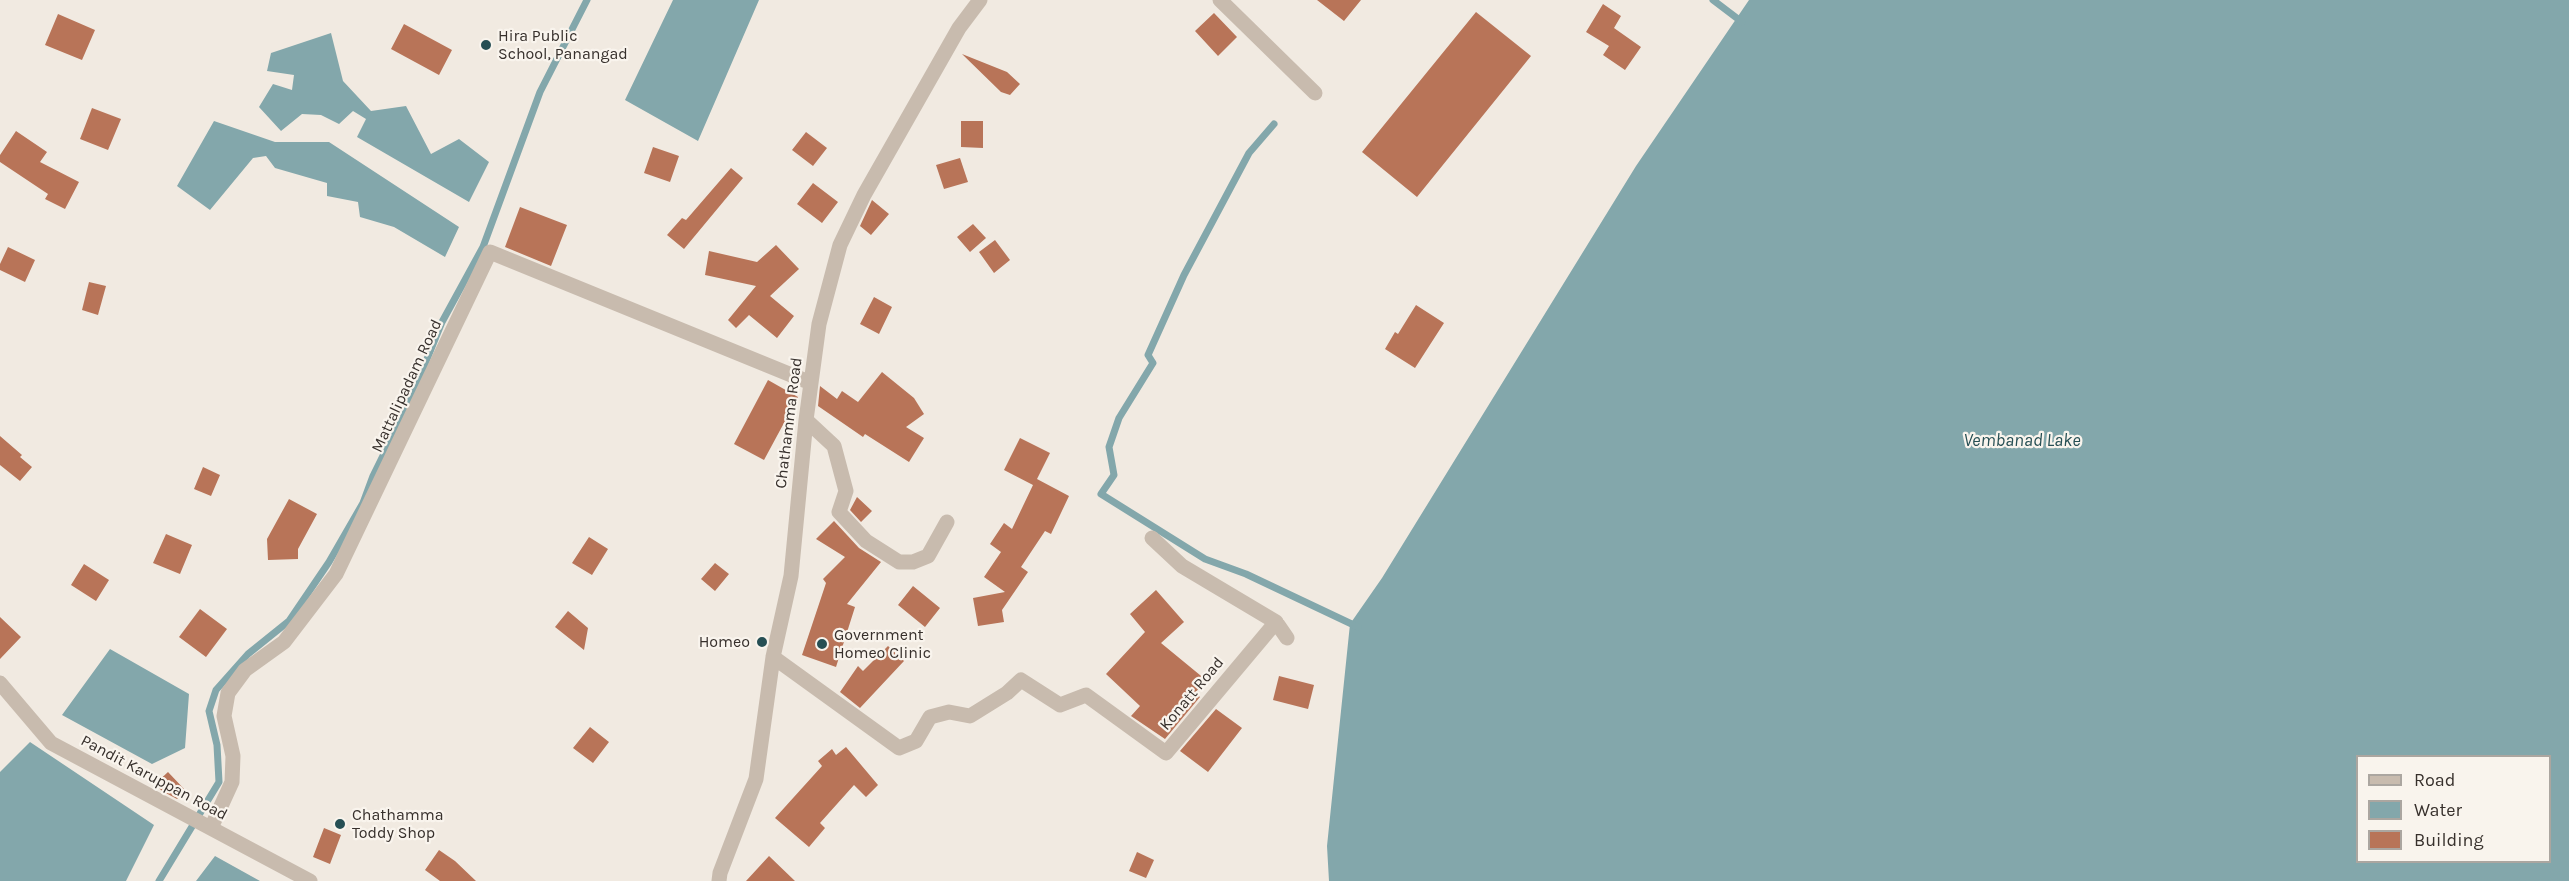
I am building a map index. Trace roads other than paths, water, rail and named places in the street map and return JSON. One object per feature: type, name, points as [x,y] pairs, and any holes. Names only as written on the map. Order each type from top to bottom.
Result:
[{"type":"street","name":"Chathamma Road","points":[[719,881],[756,779],[773,657],[791,576],[806,420],[819,324],[840,245],[864,195],[947,49],[980,0]]},
{"type":"street","points":[[1220,0],[1315,93]]},
{"type":"street","name":"Mattalipadam Road","points":[[210,828],[232,782],[233,756],[224,716],[228,693],[245,670],[284,642],[336,574],[490,252],[811,383]]},
{"type":"street","points":[[806,420],[834,446],[846,491],[839,512],[866,541],[899,562],[914,562],[928,556],[947,522]]},
{"type":"street","points":[[1152,538],[1182,566],[1276,622],[1287,638]]},
{"type":"street","name":"Konatt Road","points":[[773,657],[899,748],[916,741],[930,717],[949,712],[970,716],[1008,693],[1021,680],[1060,705],[1086,695],[1166,753],[1276,622]]},
{"type":"street","name":"Pandit Karuppan Road","points":[[0,683],[51,744],[310,881]]},
{"type":"water","points":[[673,0],[759,0],[698,141],[625,100]]},
{"type":"water","name":"Vembanad Lake","points":[[1749,0],[2569,0],[2569,881],[1329,881],[1327,846],[1350,624],[1382,578],[1636,166]]},
{"type":"water","points":[[331,33],[343,81],[371,111],[406,106],[431,154],[459,139],[489,162],[469,202],[357,137],[366,119],[353,111],[339,124],[321,115],[302,114],[281,131],[259,107],[273,84],[292,90],[294,75],[267,71],[271,53]]},
{"type":"water","points":[[214,121],[275,142],[329,142],[459,227],[445,257],[394,227],[360,217],[358,202],[327,196],[327,183],[275,168],[266,156],[253,158],[210,210],[177,186]]},
{"type":"water","points":[[110,649],[189,694],[185,748],[152,764],[62,715]]},
{"type":"water","points":[[30,742],[154,825],[126,881],[0,881],[0,772]]},
{"type":"water","points":[[215,856],[260,881],[196,881]]},
{"type":"waterway","points":[[159,881],[219,782],[217,745],[209,711],[216,690],[248,654],[289,621],[329,562],[363,503],[373,476],[410,401],[442,322],[483,247],[540,92],[587,0]]},
{"type":"waterway","points":[[1713,0],[1742,22]]},
{"type":"waterway","points":[[1274,124],[1249,153],[1184,275],[1148,355],[1153,363],[1119,418],[1109,447],[1114,475],[1101,494],[1205,559],[1246,574],[1358,627]]},
{"type":"place","name":"Hira Public School, Panangad","points":[[486,45]]},
{"type":"place","name":"Homeo","points":[[762,642]]},
{"type":"place","name":"Government Homeo Clinic","points":[[822,644]]},
{"type":"place","name":"Chathamma Toddy Shop","points":[[340,824]]}]
